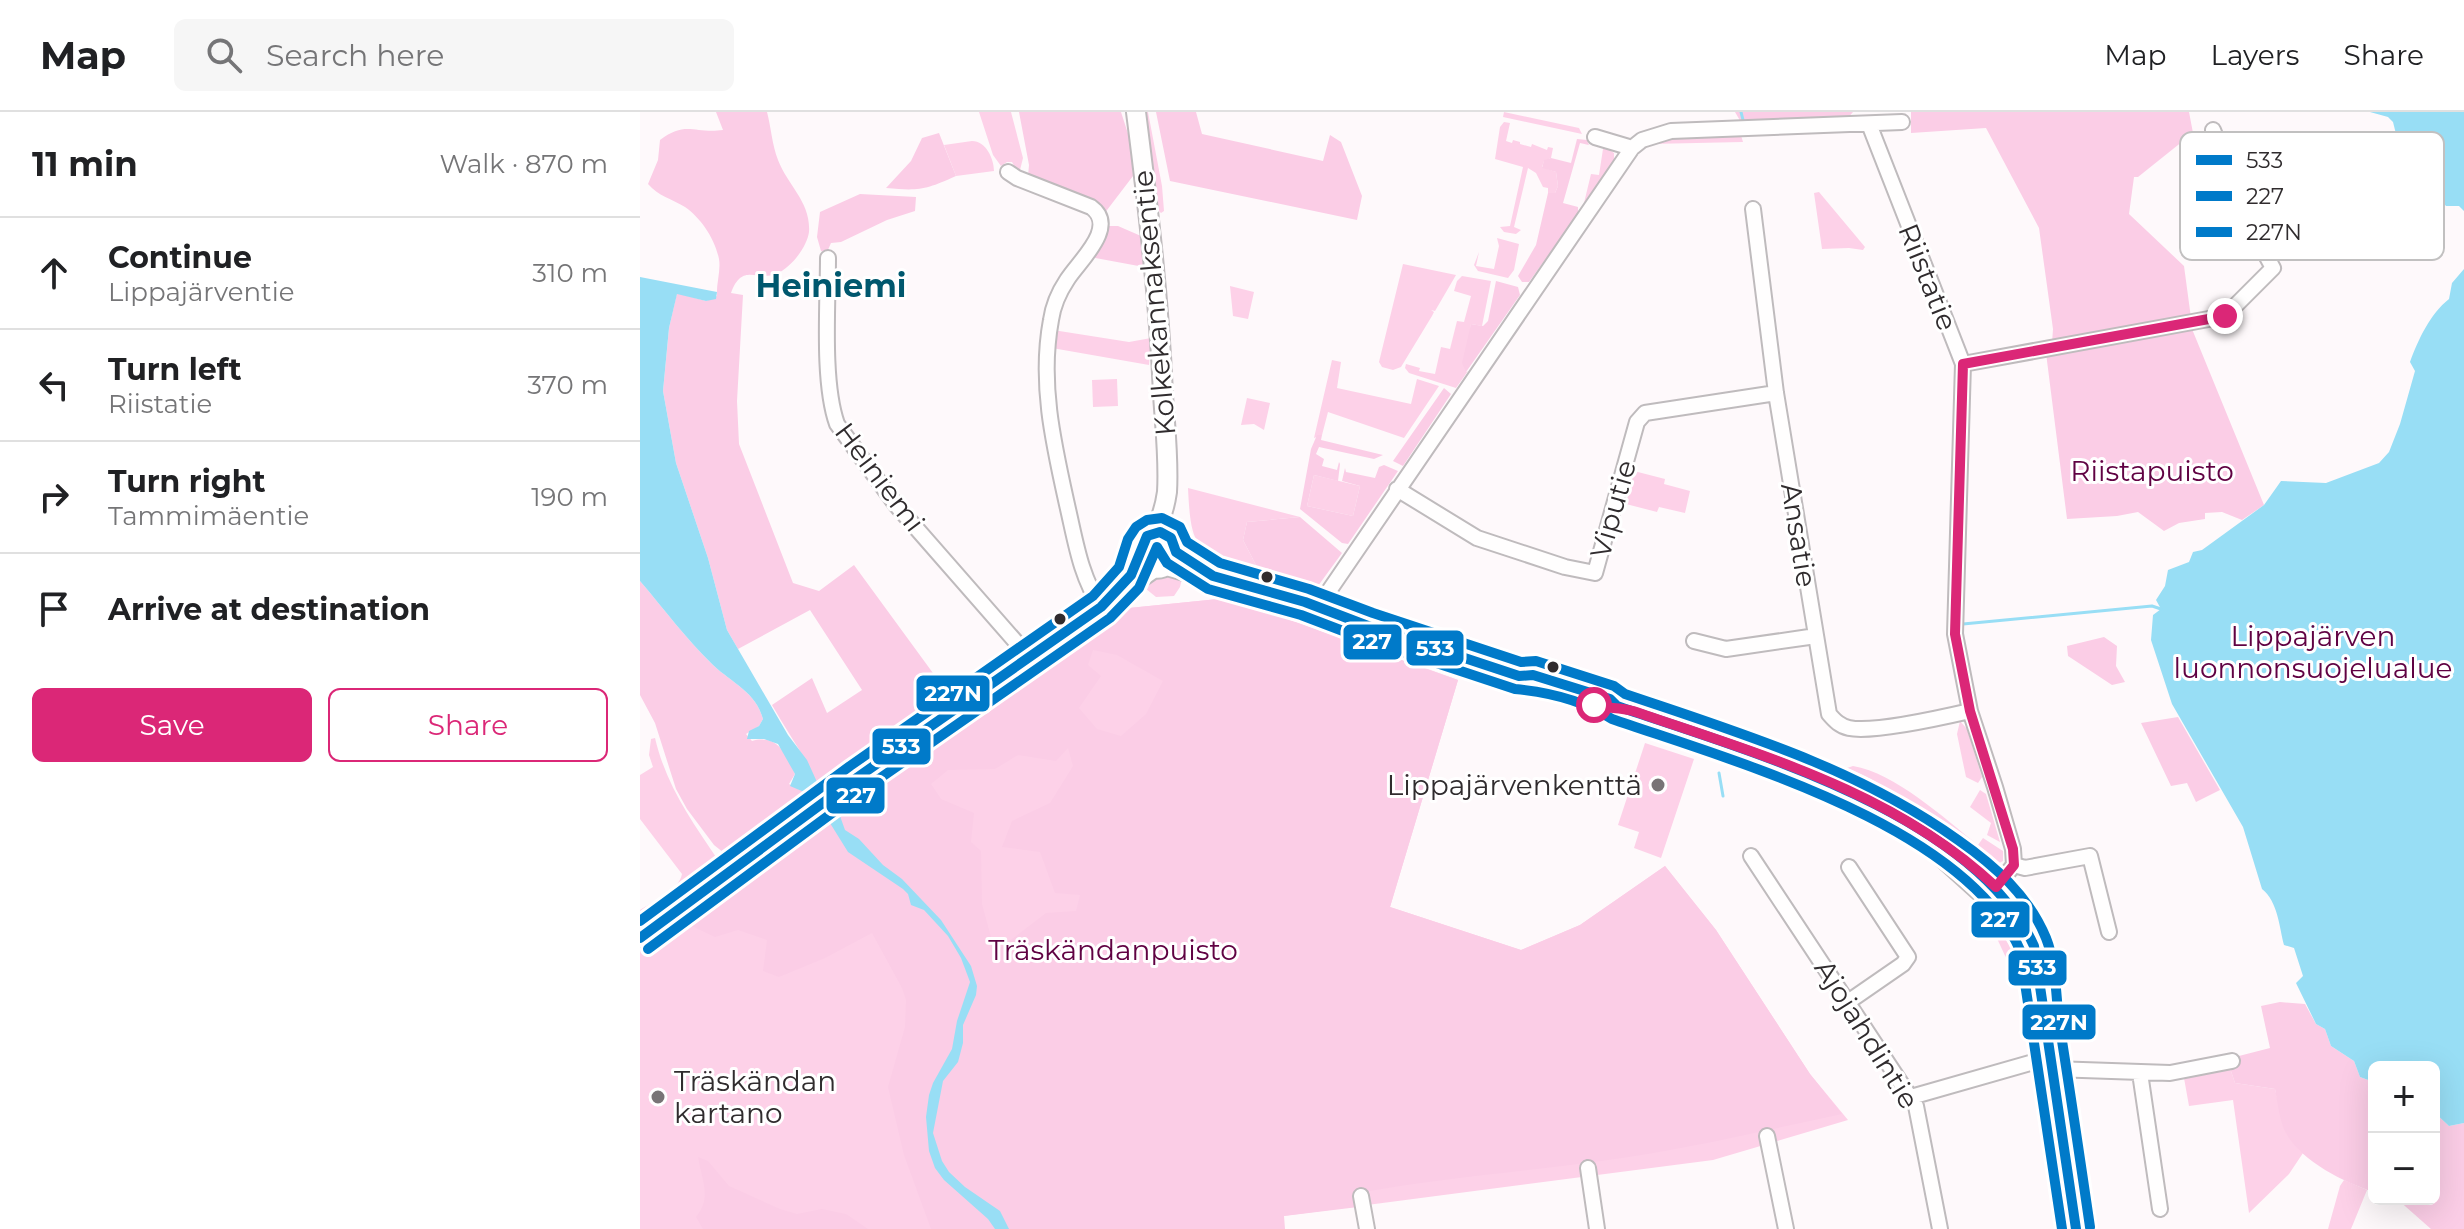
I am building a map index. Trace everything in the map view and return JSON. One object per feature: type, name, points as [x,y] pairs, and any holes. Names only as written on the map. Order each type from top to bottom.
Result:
[{"type":"main road","name":"Kolkekannaksentie","points":[[1136,112],[1151,230],[1161,348],[1167,494],[1171,508],[1167,556]]},
{"type":"main road","name":"Kolkekannaksentie","points":[[1117,594],[1136,566],[1141,541],[1157,526],[1167,494]]},
{"type":"main road","points":[[1152,532],[1160,532],[1167,556]]},
{"type":"main road","points":[[1139,555],[1142,563],[1167,556],[1213,576],[1318,607],[1519,676],[1533,675],[1610,699],[1617,706],[1831,781],[1908,822],[1944,861],[1992,892],[2036,961],[2076,1229]]},
{"type":"main road","points":[[640,938],[804,816],[1117,594],[1129,589],[1167,556]]},
{"type":"street","points":[[1318,607],[1632,148],[1642,140],[1671,131],[1902,122]]},
{"type":"street","name":"Riistatie","points":[[1869,124],[1963,364],[1955,634],[1970,711],[2013,849],[2014,865]]},
{"type":"street","points":[[1595,137],[1632,148]]},
{"type":"street","points":[[1008,172],[1020,180],[1091,207],[1097,211],[1101,223],[1096,241],[1067,279],[1051,316],[1047,388],[1049,416],[1083,575],[1101,607]]},
{"type":"street","name":"Ansatie","points":[[1753,209],[1776,393],[1829,714],[1837,724],[1850,729],[1970,711]]},
{"type":"street","name":"Heiniemi","points":[[828,258],[829,387],[837,424],[896,505],[1030,658]]},
{"type":"street","points":[[1963,364],[2225,316],[2273,268],[2269,260]]},
{"type":"street","name":"Viputie","points":[[1397,489],[1477,538],[1565,567],[1595,573],[1637,422],[1645,413],[1776,393]]},
{"type":"street","points":[[1694,641],[1726,649],[1816,636]]},
{"type":"street","name":"Ajojahdintie","points":[[1751,856],[1911,1097],[1919,1114],[1940,1229]]},
{"type":"street","points":[[1992,892],[2014,865],[2025,868],[2090,856],[2109,932]]},
{"type":"street","points":[[1848,1002],[1903,964],[1908,957],[1849,867]]},
{"type":"street","points":[[1911,1097],[2052,1063],[2140,1073],[2183,1072],[2232,1061]]},
{"type":"street","points":[[2140,1073],[2160,1209]]},
{"type":"street","points":[[1767,1136],[1786,1229]]},
{"type":"street","points":[[1588,1168],[1597,1229]]},
{"type":"street","points":[[1361,1196],[1367,1229]]},
{"type":"green space","points":[[716,112],[767,112],[778,160],[803,203],[809,221],[805,244],[787,267],[769,276],[740,278],[731,293],[743,295],[737,401],[739,444],[793,583],[819,591],[854,565],[949,695],[817,783],[772,705],[812,678],[827,713],[862,690],[810,610],[738,649],[727,630],[708,558],[676,463],[663,391],[669,328],[677,293],[706,301],[717,296],[719,264],[711,237],[696,217],[648,184],[658,160],[660,140],[684,129],[723,130]]},
{"type":"green space","points":[[979,112],[1011,112],[1023,158],[1019,174],[1012,162],[1001,166],[993,155]]},
{"type":"green space","points":[[1019,112],[1121,112],[1131,143],[1133,176],[1104,214],[1028,176],[1029,165]]},
{"type":"green space","points":[[1143,112],[1148,112],[1162,186],[1164,211],[1161,213],[1156,208]]},
{"type":"green space","points":[[1156,112],[1196,112],[1202,134],[1323,161],[1330,135],[1341,142],[1362,196],[1357,220],[1170,181]]},
{"type":"green space","points":[[1504,112],[1579,128],[1582,134],[1503,117]]},
{"type":"green space","points":[[1735,112],[1853,112],[1846,120],[1742,124]]},
{"type":"green space","points":[[1911,112],[2189,112],[2193,132],[2180,132],[2180,143],[2134,177],[2129,214],[2184,266],[2191,318],[2052,343],[2053,329],[2039,228],[1986,128],[1911,133]]},
{"type":"green space","points":[[1504,122],[1510,123],[1506,141],[1512,143],[1513,140],[1531,147],[1532,144],[1547,150],[1548,147],[1553,148],[1551,158],[1544,161],[1542,167],[1556,172],[1558,186],[1555,193],[1548,193],[1548,188],[1543,187],[1536,173],[1528,168],[1514,227],[1521,230],[1516,234],[1504,232],[1500,227],[1510,226],[1523,167],[1495,159],[1500,127]]},
{"type":"green space","points":[[1740,132],[1743,142],[1650,144],[1659,137]]},
{"type":"green space","points":[[939,133],[956,176],[922,188],[886,188],[911,161],[922,138]]},
{"type":"green space","points":[[1577,139],[1587,140],[1589,145],[1580,143],[1563,203],[1578,207],[1578,214],[1529,282],[1522,282],[1518,276],[1536,245],[1548,193],[1555,193],[1558,186],[1556,172],[1542,168],[1544,160],[1551,158],[1571,163]]},
{"type":"green space","points":[[972,141],[981,144],[988,152],[994,171],[956,176],[944,145]]},
{"type":"green space","points":[[1603,149],[1614,153],[1614,161],[1584,203],[1591,174],[1599,175]]},
{"type":"green space","points":[[1819,192],[1865,247],[1863,250],[1822,249],[1814,193]]},
{"type":"green space","points":[[860,194],[916,197],[915,211],[887,220],[841,242],[831,243],[827,252],[821,251],[817,237],[820,212]]},
{"type":"green space","points":[[1105,226],[1118,226],[1141,236],[1144,267],[1090,257]]},
{"type":"green space","points":[[1497,238],[1519,244],[1514,270],[1508,278],[1478,271],[1474,265],[1479,252],[1476,266],[1494,269],[1499,246]]},
{"type":"green space","points":[[1403,264],[1456,275],[1435,311],[1431,310],[1434,312],[1432,316],[1401,367],[1393,370],[1382,367],[1379,362]]},
{"type":"green space","points":[[1462,276],[1491,281],[1482,326],[1471,324],[1468,371],[1456,388],[1409,373],[1405,368],[1406,364],[1435,374],[1441,347],[1450,349],[1457,321],[1464,322],[1471,296],[1454,291]]},
{"type":"green space","points":[[1496,281],[1518,287],[1520,295],[1466,372],[1462,363],[1471,324],[1483,326],[1488,321]]},
{"type":"green space","points":[[1230,286],[1254,292],[1248,319],[1233,316]]},
{"type":"green space","name":"Riistapuisto","points":[[2192,329],[2264,505],[2242,520],[2222,512],[2205,513],[2205,519],[2179,523],[2164,531],[2138,512],[2067,519],[2046,353]]},
{"type":"green space","points":[[1053,330],[1129,342],[1151,338],[1149,365],[1052,348]]},
{"type":"green space","points":[[1332,360],[1341,362],[1337,388],[1411,404],[1417,379],[1439,386],[1404,438],[1328,412],[1322,435],[1314,438]]},
{"type":"green space","points":[[1117,379],[1118,406],[1093,407],[1092,380]]},
{"type":"green space","points":[[1444,388],[1451,394],[1403,466],[1393,461]]},
{"type":"green space","points":[[1247,398],[1270,403],[1264,430],[1254,424],[1241,425]]},
{"type":"green space","points":[[1317,435],[1322,435],[1321,440],[1383,455],[1374,459],[1319,447],[1316,454],[1324,459],[1322,466],[1337,470],[1339,462],[1338,481],[1314,475],[1307,506],[1353,516],[1360,486],[1342,481],[1345,468],[1346,472],[1375,478],[1379,467],[1384,465],[1398,471],[1348,544],[1342,543],[1300,509],[1311,449]]},
{"type":"green space","points":[[1634,471],[1665,479],[1664,484],[1690,491],[1685,513],[1659,507],[1657,512],[1626,504]]},
{"type":"green space","points":[[1314,475],[1360,486],[1353,516],[1307,506]]},
{"type":"green space","points":[[1188,488],[1300,517],[1247,522],[1243,540],[1257,567],[1221,558],[1201,546],[1195,537]]},
{"type":"green space","points":[[1300,517],[1342,553],[1318,586],[1257,567],[1243,540],[1247,522]]},
{"type":"green space","points":[[1183,574],[1174,596],[1156,597],[1140,584],[1154,576]]},
{"type":"green space","points":[[640,581],[703,655],[755,702],[763,719],[759,726],[746,734],[752,741],[768,740],[780,747],[795,774],[789,784],[804,792],[724,853],[714,845],[687,809],[676,789],[655,723],[640,695]]},
{"type":"green space","name":"Träskändanpuisto","points":[[1228,598],[1458,680],[1390,907],[1521,950],[1580,925],[1665,866],[1716,930],[1810,1074],[1848,1120],[1713,1160],[1283,1216],[1227,1229],[640,1229],[640,950],[818,817],[1102,620],[1129,608]]},
{"type":"green space","name":"Träskändanpuisto","points":[[1228,598],[1458,680],[1390,907],[1521,950],[1580,925],[1665,866],[1716,930],[1810,1074],[1842,1114],[1632,1157],[1358,1193],[1358,1207],[1284,1216],[1285,1229],[931,1229],[904,1155],[888,1087],[905,1027],[906,1000],[872,933],[825,958],[779,977],[763,971],[767,940],[738,930],[715,937],[681,921],[818,817],[1102,620],[1129,608]],"holes":[[[1093,650],[1117,655],[1163,681],[1146,714],[1121,736],[1097,729],[1079,708],[1101,676],[1088,665]],[[1068,748],[1073,766],[1050,803],[1012,821],[1002,847],[1040,852],[1055,893],[1080,895],[1076,911],[1046,913],[995,952],[982,904],[981,851],[971,842],[974,813],[941,799],[931,784],[948,770],[995,769],[1018,755],[1056,761]]]},
{"type":"green space","points":[[2104,637],[2117,646],[2116,666],[2125,682],[2112,685],[2068,656],[2067,646]]},
{"type":"green space","points":[[1630,698],[1831,767],[1829,773],[1628,703]]},
{"type":"green space","points":[[2178,717],[2220,790],[2196,802],[2187,783],[2171,786],[2141,723]]},
{"type":"green space","points":[[1960,721],[1967,729],[1982,777],[1978,783],[1966,777],[1957,734]]},
{"type":"green space","points":[[1648,731],[1716,755],[1712,759],[1646,738]]},
{"type":"green space","points":[[655,738],[673,787],[718,860],[640,919],[640,910],[671,890],[682,874],[640,819],[640,775],[653,767],[649,755],[651,739]]},
{"type":"green space","name":"Lippajärvenkenttä","points":[[1645,743],[1694,759],[1661,858],[1634,848],[1639,832],[1618,825]]},
{"type":"green space","points":[[1853,766],[1869,770],[1902,787],[1978,845],[1983,838],[2003,851],[2003,861],[1992,867],[1982,865],[1902,799],[1847,768]]},
{"type":"green space","points":[[1980,790],[1986,794],[2000,842],[1987,835],[1991,823],[1970,807]]},
{"type":"green space","points":[[807,798],[809,802],[640,931],[640,925]]},
{"type":"green space","points":[[2001,914],[2027,962],[2042,1048],[2037,1055],[2033,1040],[2033,1016],[1994,932]]},
{"type":"green space","points":[[2280,1002],[2305,1004],[2316,1024],[2325,1029],[2331,1046],[2354,1061],[2360,1077],[2368,1080],[2368,1190],[2322,1168],[2298,1149],[2283,1127],[2275,1089],[2235,1083],[2230,1068],[2235,1057],[2270,1048],[2261,1006]]},
{"type":"green space","points":[[2230,1068],[2235,1083],[2275,1089],[2284,1128],[2303,1153],[2289,1174],[2249,1213],[2233,1100],[2189,1106],[2184,1078]]},
{"type":"green space","points":[[2440,1118],[2449,1126],[2464,1123],[2464,1229],[2431,1229],[2404,1205],[2440,1205]]},
{"type":"green space","points":[[698,1157],[708,1161],[729,1186],[780,1209],[797,1214],[822,1209],[846,1214],[868,1229],[703,1229],[696,1217],[705,1196]]},
{"type":"green space","points":[[2344,1180],[2367,1190],[2351,1229],[2328,1229],[2340,1186]]},
{"type":"water","points":[[2370,112],[2464,112],[2464,211],[2459,206],[2444,204],[2444,132],[2396,132],[2388,117]]},
{"type":"water","name":"Lippajärven luonnonsuojelualue","points":[[2464,269],[2464,1123],[2449,1126],[2440,1118],[2440,1061],[2368,1061],[2368,1080],[2360,1077],[2354,1061],[2331,1046],[2325,1029],[2316,1024],[2296,983],[2303,976],[2294,948],[2284,945],[2275,907],[2262,889],[2243,827],[2172,704],[2151,640],[2153,615],[2161,609],[2156,600],[2165,586],[2168,570],[2189,562],[2193,552],[2202,550],[2264,505],[2281,481],[2326,483],[2379,463],[2389,452],[2415,371],[2410,362],[2430,320],[2449,299],[2452,283]]},
{"type":"water","points":[[640,277],[717,292],[716,299],[706,301],[677,294],[669,328],[663,391],[676,463],[708,558],[727,630],[788,735],[807,760],[827,804],[840,816],[845,830],[902,879],[941,920],[971,966],[977,986],[976,995],[963,1025],[963,1043],[958,1062],[943,1081],[933,1133],[949,1172],[1000,1211],[1009,1229],[995,1229],[944,1180],[935,1168],[929,1151],[926,1117],[929,1095],[952,1049],[957,1021],[970,982],[961,958],[948,936],[924,910],[911,905],[903,889],[848,852],[825,815],[804,792],[790,786],[795,774],[778,744],[764,739],[747,739],[749,731],[759,726],[763,719],[755,702],[703,655],[640,581]]},
{"type":"waterway","points":[[1741,112],[1744,124]]},
{"type":"waterway","points":[[1963,624],[2152,606],[2161,609]]},
{"type":"waterway","points":[[1719,773],[1723,796]]},
{"type":"transit line","name":"227N","points":[[640,921],[850,766],[1093,596],[1119,567],[1128,539],[1136,527],[1147,520],[1162,518],[1180,527],[1187,542],[1220,563],[1309,589],[1521,662],[1536,661],[1614,686],[1625,694],[1839,772],[1919,815],[1971,850],[2020,895],[2046,938],[2054,969],[2090,1227]]},
{"type":"transit line","name":"533","points":[[640,938],[858,777],[1101,607],[1131,575],[1147,536],[1160,532],[1171,538],[1176,552],[1213,576],[1305,602],[1519,676],[1533,675],[1610,699],[1617,706],[1790,766],[1910,823],[1962,859],[2004,899],[2034,946],[2076,1229]]},
{"type":"transit line","name":"227","points":[[648,949],[866,788],[1110,618],[1139,588],[1157,547],[1167,563],[1208,589],[1301,615],[1515,689],[1578,702],[1612,719],[1719,755],[1841,803],[1899,833],[1950,867],[1992,906],[2020,950],[2062,1229]]},
{"type":"place","name":"Lippajärvenkenttä","points":[[1658,785]]},
{"type":"place","name":"Träskändan kartano","points":[[658,1097]]},
{"type":"district","name":"Heiniemi","points":[[831,285]]},
{"type":"route","points":[[1594,705],[1608,709],[1617,706],[1633,711],[1831,781],[1926,831],[1996,887],[2014,865],[2013,849],[1970,711],[1955,634],[1963,364],[2225,316]]}]
